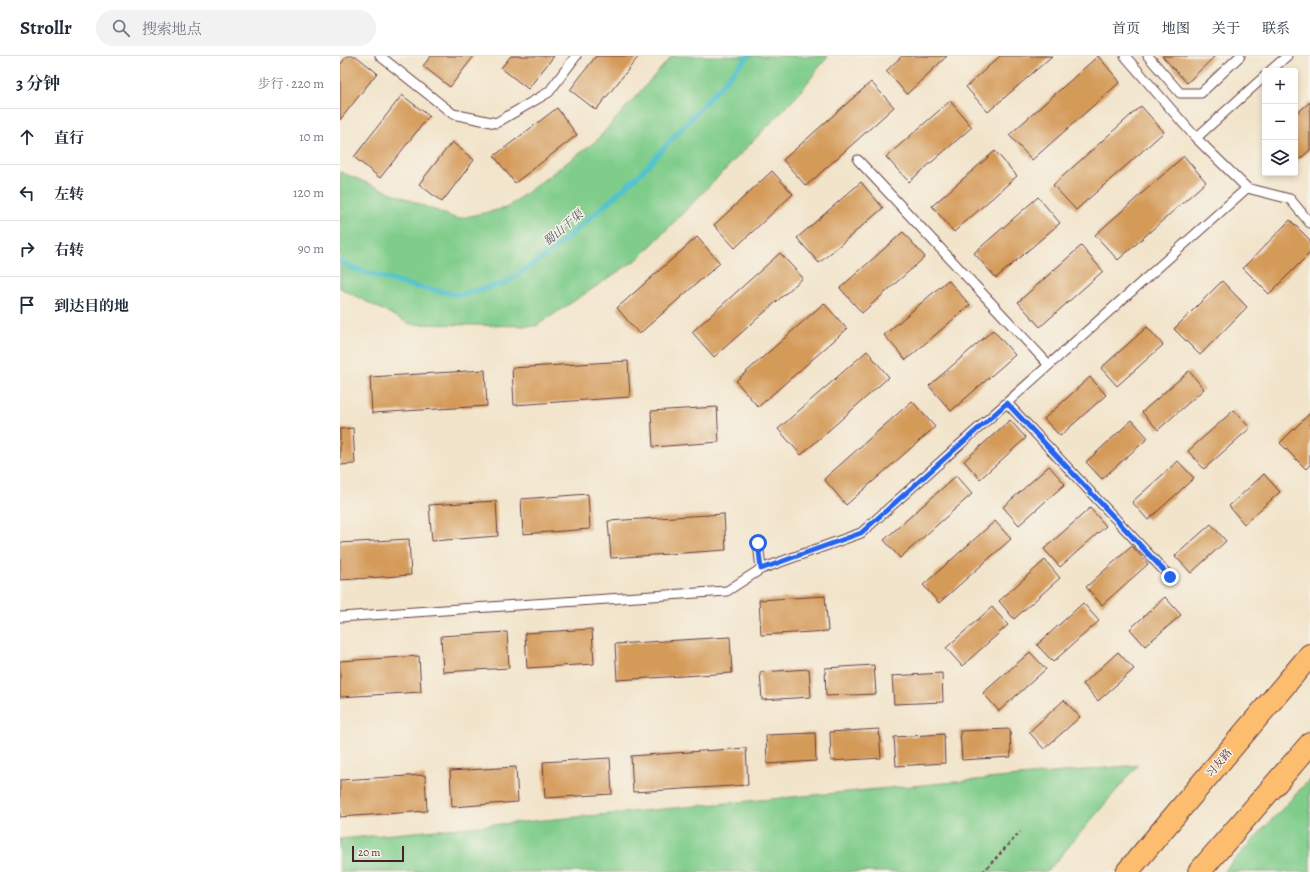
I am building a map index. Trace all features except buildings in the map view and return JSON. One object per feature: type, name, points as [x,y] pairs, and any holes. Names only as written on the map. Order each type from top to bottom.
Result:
[{"type":"main road","name":"习友路","points":[[1127,872],[1310,655]]},
{"type":"main road","points":[[1199,872],[1310,744]]},
{"type":"lane","points":[[380,56],[453,114],[496,123],[549,92],[576,56]]},
{"type":"lane","points":[[1125,56],[1196,138],[1247,188],[1290,199],[1310,223]]},
{"type":"lane","points":[[1148,56],[1180,93],[1201,93],[1240,56]]},
{"type":"lane","points":[[1273,68],[1287,56]]},
{"type":"lane","points":[[1196,138],[1262,79]]},
{"type":"lane","points":[[858,160],[1049,365]]},
{"type":"lane","points":[[340,616],[727,591],[761,569],[861,533],[1247,188]]},
{"type":"lane","points":[[1007,403],[1170,577]]},
{"type":"lane","points":[[758,543],[761,569]]},
{"type":"path","points":[[984,872],[1020,832]]},
{"type":"green space","points":[[672,56],[828,56],[797,96],[639,258],[536,326],[410,324],[340,288],[340,172],[457,219],[506,208],[596,141]]},
{"type":"green space","points":[[1138,765],[1047,872],[340,872],[340,839]]},
{"type":"green space","points":[[1310,779],[1310,872],[1223,872],[1224,871]]},
{"type":"waterway","name":"蜀山干渠","points":[[340,261],[350,267],[403,284],[458,295],[506,283],[552,251],[639,175],[748,56]]},
{"type":"route","points":[[758,543],[761,569],[861,533],[1007,403],[1170,577]]}]
